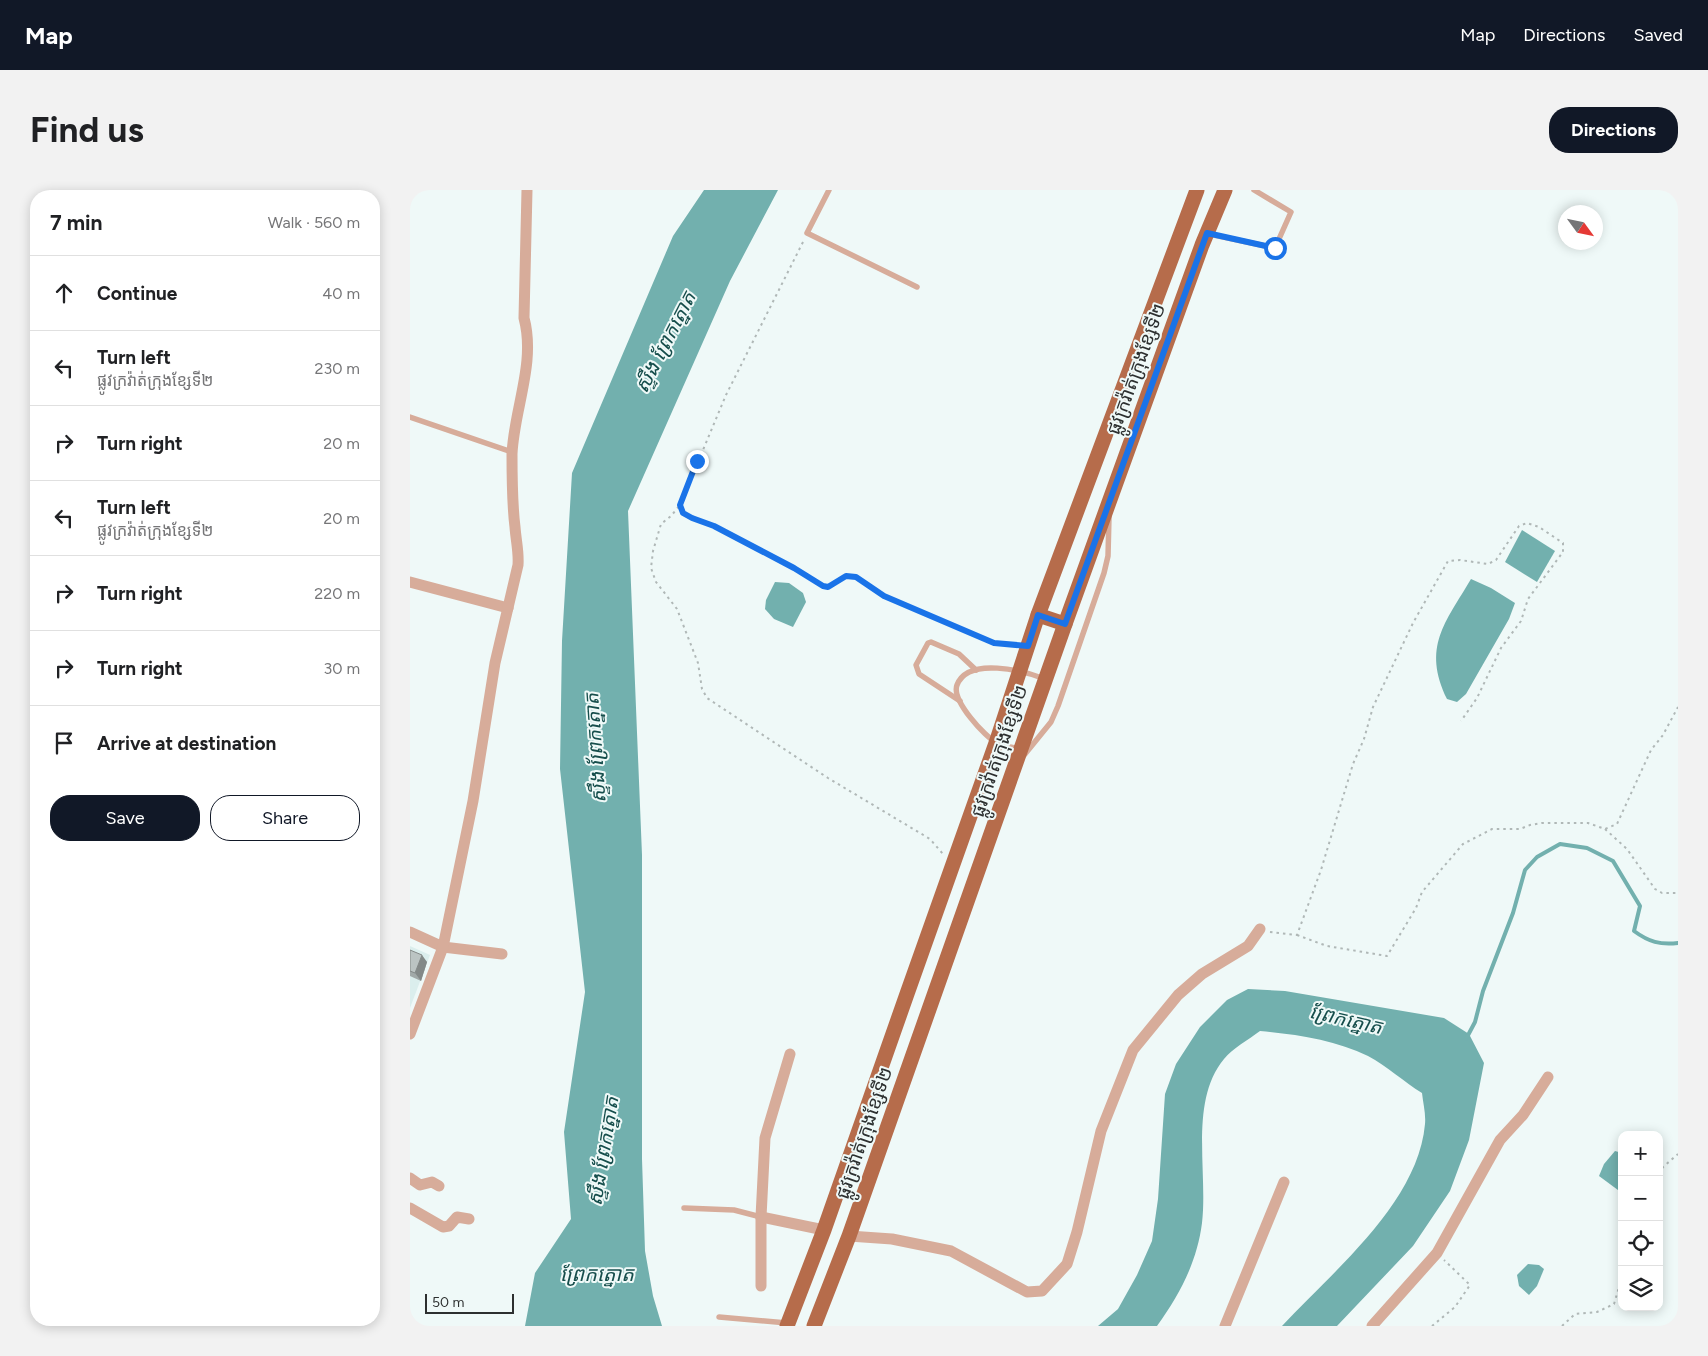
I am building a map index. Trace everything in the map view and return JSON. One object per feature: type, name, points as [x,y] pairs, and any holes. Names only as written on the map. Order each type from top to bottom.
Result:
[{"type":"main road","name":"ផ្លូវក្រវ៉ាត់ក្រុងខ្សែទី២","points":[[788,1325],[824,1230],[996,743],[1038,615],[1197,190]]},
{"type":"main road","name":"ផ្លូវក្រវ៉ាត់ក្រុងខ្សែទី២","points":[[814,1326],[848,1236],[1065,624],[1207,233],[1225,190]]},
{"type":"main road","points":[[1038,615],[1065,624]]},
{"type":"main road","points":[[908,991],[932,1000]]},
{"type":"street","points":[[410,1034],[443,947],[473,801],[495,663],[518,565],[519,549],[512,492],[512,452],[528,352],[528,330],[524,318],[528,190]]},
{"type":"street","points":[[410,582],[508,608]]},
{"type":"street","points":[[848,1236],[892,1239],[951,1251],[1027,1292],[1042,1291],[1067,1264],[1077,1232],[1101,1131],[1132,1050],[1178,995],[1202,974],[1248,946],[1260,930]]},
{"type":"street","points":[[410,932],[443,947],[502,954]]},
{"type":"street","points":[[761,1286],[760,1217],[765,1138],[790,1054]]},
{"type":"street","points":[[1372,1326],[1437,1253],[1500,1140],[1523,1115],[1548,1076]]},
{"type":"street","points":[[410,1178],[420,1185],[432,1182],[439,1186]]},
{"type":"street","points":[[1225,1326],[1278,1192],[1284,1182]]},
{"type":"street","points":[[410,1208],[443,1227],[449,1226],[457,1217],[469,1219]]},
{"type":"street","points":[[760,1217],[824,1230]]},
{"type":"lane","points":[[829,190],[807,233],[917,287]]},
{"type":"lane","points":[[1207,233],[1275,248],[1290,212],[1254,190]]},
{"type":"lane","points":[[410,417],[512,452]]},
{"type":"lane","points":[[1016,765],[1051,722],[1058,706],[1104,573],[1108,556],[1110,500]]},
{"type":"lane","points":[[960,701],[919,674],[916,665],[928,643],[931,642],[959,654],[976,670]]},
{"type":"lane","points":[[1021,750],[996,743],[972,722],[960,701],[956,685],[966,674],[976,670],[1020,670],[1046,679]]},
{"type":"lane","points":[[684,1208],[734,1210],[760,1217]]},
{"type":"lane","points":[[719,1317],[788,1325]]},
{"type":"path","points":[[807,233],[726,395],[680,505],[661,524],[653,551],[651,568],[656,582],[677,609],[698,663],[702,689],[706,698],[828,778],[930,839],[953,865]]},
{"type":"path","points":[[680,505],[683,513],[714,526],[794,568],[823,586],[828,587],[846,576],[856,577],[884,596],[994,643],[1028,646]]},
{"type":"path","points":[[1297,935],[1322,870],[1353,764],[1364,739],[1373,707],[1431,589],[1448,561],[1460,560],[1488,564],[1496,560],[1519,526],[1527,524],[1539,527],[1563,543],[1563,552],[1528,599],[1521,621],[1501,648],[1476,698],[1461,721]]},
{"type":"path","points":[[1605,829],[1617,824],[1651,750],[1663,735],[1678,706]]},
{"type":"path","points":[[1260,930],[1280,935],[1297,935],[1327,946],[1387,956],[1411,917],[1422,892],[1463,844],[1492,829],[1520,829],[1542,823],[1588,823],[1605,829],[1627,849],[1655,889],[1662,892],[1678,893]]},
{"type":"path","points":[[1663,1167],[1678,1154]]},
{"type":"path","points":[[1432,1326],[1455,1307],[1470,1285],[1437,1253]]},
{"type":"path","points":[[1562,1326],[1575,1314],[1597,1312],[1614,1304],[1618,1290]]},
{"type":"shaded area","points":[[410,946],[430,955],[410,1008]]},
{"type":"water","name":"ព្រែកត្នោត","points":[[704,190],[778,190],[730,281],[628,511],[642,855],[642,1159],[645,1251],[653,1296],[662,1326],[525,1326],[535,1273],[571,1219],[564,1132],[585,992],[560,769],[562,641],[572,473],[673,236]]},
{"type":"water","points":[[1522,530],[1555,551],[1537,582],[1505,562]]},
{"type":"water","points":[[1471,579],[1491,588],[1515,603],[1509,619],[1466,694],[1457,702],[1447,699],[1440,681],[1437,650],[1445,623]]},
{"type":"water","points":[[775,582],[789,583],[803,593],[806,602],[793,627],[774,619],[765,609],[766,600]]},
{"type":"water","name":"ព្រែកត្នោត","points":[[1248,989],[1285,991],[1444,1018],[1469,1034],[1484,1063],[1469,1140],[1450,1191],[1413,1246],[1337,1326],[1282,1326],[1348,1259],[1390,1208],[1407,1181],[1419,1153],[1425,1116],[1422,1093],[1368,1056],[1356,1050],[1315,1039],[1260,1031],[1224,1059],[1213,1076],[1207,1095],[1203,1116],[1202,1138],[1202,1223],[1192,1264],[1180,1290],[1157,1326],[1098,1326],[1118,1309],[1137,1275],[1152,1241],[1158,1199],[1165,1094],[1176,1064],[1200,1027],[1227,1000]]},
{"type":"water","points":[[1615,1151],[1618,1152],[1618,1190],[1599,1176],[1604,1164]]},
{"type":"water","points":[[1528,1264],[1539,1265],[1544,1269],[1537,1286],[1529,1295],[1519,1286],[1517,1275]]},
{"type":"building","points":[[410,950],[422,955],[415,973],[410,971]]},
{"type":"waterway","points":[[1466,1039],[1475,1022],[1483,991],[1513,913],[1525,870],[1537,857],[1560,844],[1587,848],[1613,861],[1640,906],[1634,931],[1655,942],[1666,944],[1678,943]]},
{"type":"route","points":[[697,461],[680,505],[683,513],[714,526],[794,568],[823,586],[828,587],[846,576],[856,577],[884,596],[994,643],[1028,646],[1038,615],[1065,624],[1207,233],[1275,248]]},
{"type":"water label","name":"ស្ទឹង ព្រែកត្នោត","points":[[665,342]]},
{"type":"water label","name":"ស្ទឹង ព្រែកត្នោត","points":[[595,748]]},
{"type":"water label","name":"ស្ទឹង ព្រែកត្នោត","points":[[603,1151]]}]
